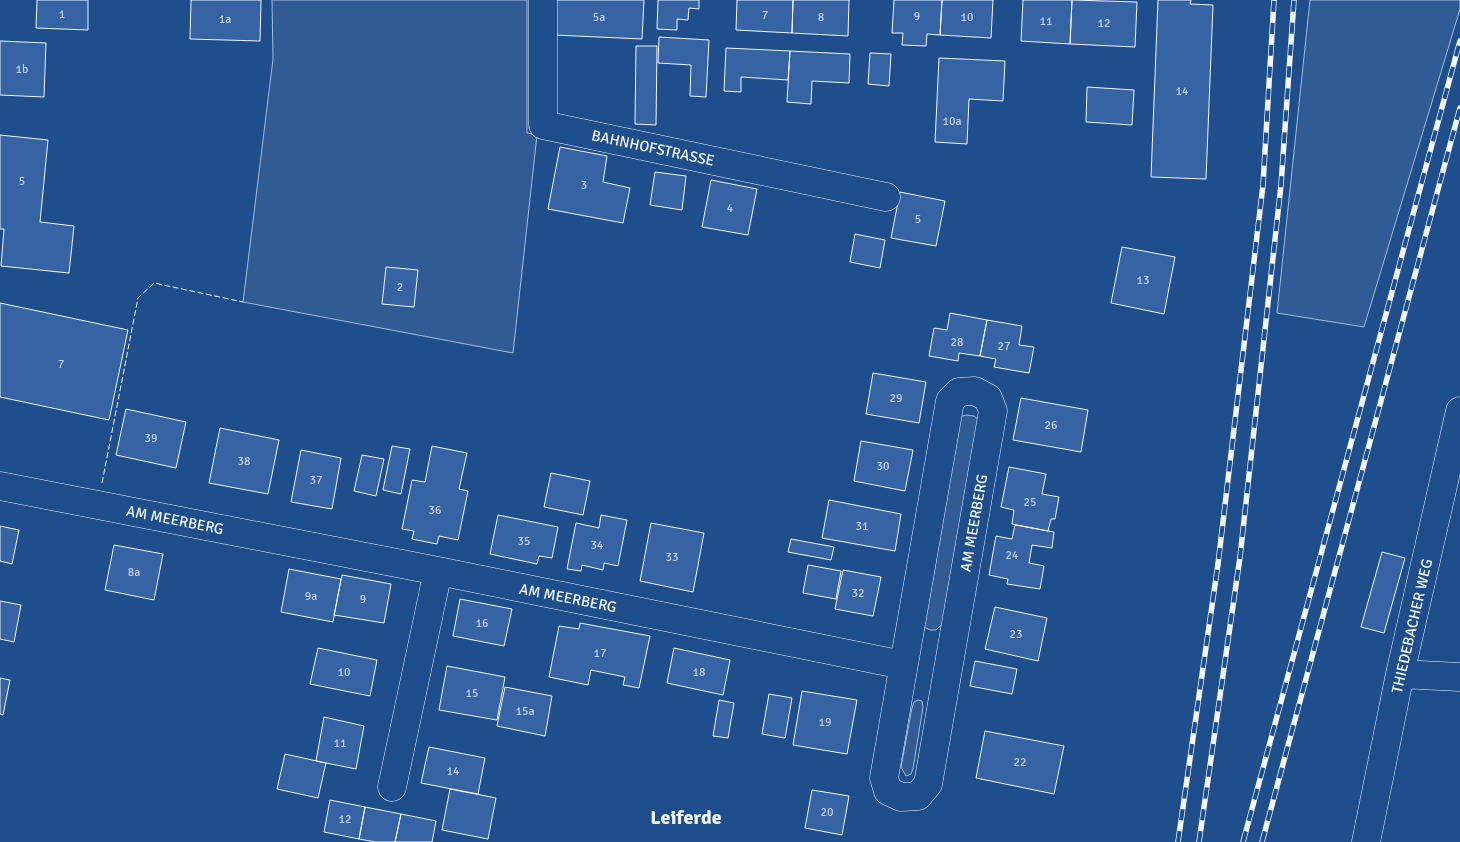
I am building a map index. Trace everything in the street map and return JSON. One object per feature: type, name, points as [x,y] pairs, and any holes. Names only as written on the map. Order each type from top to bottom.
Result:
[{"type":"street","name":"BAHNHOFSTRASSE","points":[[543,0],[543,125],[886,197]]},
{"type":"street","name":"AM MEERBERG","points":[[975,391],[988,398],[993,411],[928,784],[918,796],[901,797],[888,791],[884,778],[903,665],[950,401],[959,392],[975,391]]},
{"type":"street","name":"THIEDEBACHER WEG","points":[[1366,842],[1400,674],[1460,411]]},
{"type":"street","name":"AM MEERBERG","points":[[0,486],[438,571],[903,665]]},
{"type":"street","points":[[392,787],[438,571]]},
{"type":"street","points":[[1400,674],[1460,677]]},
{"type":"shaded area","points":[[272,0],[527,0],[527,133],[537,135],[513,353],[243,302],[273,59]]},
{"type":"shaded area","points":[[1310,0],[1460,0],[1460,9],[1364,327],[1277,313]]},
{"type":"shaded area","points":[[966,415],[974,416],[979,420],[947,620],[936,630],[930,630],[924,627],[959,417]]},
{"type":"shaded area","points":[[922,701],[923,707],[913,769],[911,774],[906,776],[901,767],[912,708],[914,702]]},
{"type":"building","points":[[37,0],[88,0],[88,30],[36,28]]},
{"type":"building","points":[[191,0],[261,0],[260,41],[190,39]]},
{"type":"building","points":[[555,0],[644,0],[642,39],[554,35]]},
{"type":"building","points":[[658,0],[699,0],[699,9],[689,8],[688,20],[677,19],[677,30],[657,29]]},
{"type":"building","points":[[737,0],[793,0],[792,33],[736,30]]},
{"type":"building","points":[[793,0],[849,0],[848,36],[792,33]]},
{"type":"building","points":[[894,0],[942,0],[940,35],[927,34],[926,46],[902,45],[903,33],[892,33]]},
{"type":"building","points":[[942,0],[993,0],[991,38],[940,35]]},
{"type":"building","points":[[1023,0],[1072,0],[1070,44],[1021,41]]},
{"type":"building","points":[[1072,0],[1137,2],[1135,47],[1070,44]]},
{"type":"building","points":[[1158,0],[1191,0],[1190,4],[1213,5],[1206,179],[1151,177]]},
{"type":"building","points":[[659,37],[709,40],[706,97],[690,96],[691,65],[658,63]]},
{"type":"building","points":[[0,41],[46,43],[44,97],[0,95]]},
{"type":"building","points":[[636,46],[657,46],[656,125],[635,124]]},
{"type":"building","points":[[726,48],[790,51],[788,80],[741,77],[741,92],[724,91]]},
{"type":"building","points":[[790,51],[850,54],[849,83],[812,81],[811,104],[787,102]]},
{"type":"building","points":[[870,53],[891,54],[889,86],[868,84]]},
{"type":"building","points":[[939,58],[1005,61],[1003,101],[969,99],[967,144],[935,142]]},
{"type":"building","points":[[1087,87],[1134,90],[1132,125],[1086,122]]},
{"type":"building","points":[[0,135],[48,140],[40,222],[74,226],[69,273],[1,266],[4,229],[0,229]]},
{"type":"building","points":[[560,147],[607,156],[603,182],[630,188],[623,223],[548,209]]},
{"type":"building","points":[[655,172],[686,176],[682,210],[650,205]]},
{"type":"building","points":[[711,180],[757,189],[748,235],[702,227]]},
{"type":"building","points":[[900,192],[945,201],[936,246],[891,238]]},
{"type":"building","points":[[855,234],[885,240],[880,268],[850,262]]},
{"type":"building","points":[[1122,247],[1175,257],[1164,314],[1111,303]]},
{"type":"building","points":[[386,267],[418,270],[414,307],[382,304]]},
{"type":"building","points":[[0,303],[128,330],[109,420],[0,397]]},
{"type":"building","points":[[950,313],[987,320],[980,356],[959,353],[958,361],[929,356],[934,328],[947,330]]},
{"type":"building","points":[[987,320],[1022,326],[1019,345],[1034,347],[1029,373],[994,367],[996,359],[980,356]]},
{"type":"building","points":[[873,373],[926,382],[919,423],[866,414]]},
{"type":"building","points":[[1021,398],[1088,410],[1081,452],[1013,440]]},
{"type":"building","points":[[126,409],[186,422],[176,468],[116,455]]},
{"type":"building","points":[[220,428],[279,440],[268,494],[209,483]]},
{"type":"building","points":[[861,441],[913,450],[905,491],[854,481]]},
{"type":"building","points":[[392,446],[410,449],[401,494],[383,490]]},
{"type":"building","points":[[432,446],[467,453],[459,489],[468,491],[458,540],[439,536],[437,544],[412,539],[414,531],[402,529],[412,480],[425,482]]},
{"type":"building","points":[[301,450],[341,458],[332,509],[291,502]]},
{"type":"building","points":[[362,455],[384,459],[376,496],[354,491]]},
{"type":"building","points":[[1009,467],[1046,474],[1042,494],[1059,497],[1055,519],[1051,519],[1048,531],[1012,524],[1014,510],[1001,507]]},
{"type":"building","points":[[551,473],[590,481],[583,515],[544,507]]},
{"type":"building","points":[[829,500],[901,514],[895,551],[822,538]]},
{"type":"building","points":[[498,515],[558,527],[552,558],[539,556],[537,564],[490,554]]},
{"type":"building","points":[[601,515],[627,520],[618,566],[604,563],[603,570],[582,565],[581,571],[567,569],[576,523],[599,528]]},
{"type":"building","points":[[651,523],[704,533],[693,592],[640,581]]},
{"type":"building","points":[[1015,525],[1054,532],[1052,548],[1032,545],[1029,563],[1044,566],[1040,589],[1007,584],[1008,579],[989,575],[996,536],[1012,539]]},
{"type":"building","points":[[0,526],[19,530],[12,564],[0,561]]},
{"type":"building","points":[[791,539],[834,547],[831,560],[788,552]]},
{"type":"building","points":[[114,545],[163,554],[154,600],[105,590]]},
{"type":"building","points":[[1382,552],[1405,558],[1384,633],[1361,627]]},
{"type":"building","points":[[808,565],[841,571],[836,599],[803,593]]},
{"type":"building","points":[[289,569],[341,579],[333,622],[281,612]]},
{"type":"building","points":[[843,570],[881,577],[873,616],[835,609]]},
{"type":"building","points":[[342,575],[391,584],[384,623],[334,615]]},
{"type":"building","points":[[460,599],[512,609],[504,646],[453,636]]},
{"type":"building","points":[[0,601],[21,605],[14,642],[0,639]]},
{"type":"building","points":[[995,607],[1047,618],[1038,661],[985,649]]},
{"type":"building","points":[[580,623],[650,636],[639,688],[623,685],[625,677],[591,670],[588,685],[549,677],[559,626],[579,629]]},
{"type":"building","points":[[318,648],[377,660],[370,696],[310,684]]},
{"type":"building","points":[[674,648],[730,660],[723,695],[667,683]]},
{"type":"building","points":[[975,661],[1017,669],[1012,694],[970,686]]},
{"type":"building","points":[[447,666],[505,677],[497,720],[439,710]]},
{"type":"building","points":[[0,678],[10,680],[3,715],[0,714]]},
{"type":"building","points":[[505,687],[552,696],[545,736],[497,726]]},
{"type":"building","points":[[802,691],[857,700],[847,754],[793,745]]},
{"type":"building","points":[[769,694],[792,698],[785,738],[762,734]]},
{"type":"building","points":[[719,700],[734,703],[728,738],[713,736]]},
{"type":"building","points":[[324,717],[364,726],[356,769],[316,761]]},
{"type":"building","points":[[985,731],[1064,746],[1054,794],[976,778]]},
{"type":"building","points":[[429,747],[485,758],[478,794],[421,783]]},
{"type":"building","points":[[285,754],[326,763],[318,798],[277,789]]},
{"type":"building","points":[[450,789],[496,798],[488,839],[442,830]]},
{"type":"building","points":[[812,790],[849,796],[842,835],[805,828]]},
{"type":"building","points":[[330,800],[365,807],[359,839],[324,832]]},
{"type":"building","points":[[365,807],[401,814],[395,842],[376,842],[359,839]]},
{"type":"building","points":[[401,814],[436,821],[432,842],[395,842]]},
{"type":"railway","points":[[1178,842],[1218,564],[1263,185],[1274,0]]},
{"type":"railway","points":[[1199,842],[1240,557],[1281,185],[1294,0]]},
{"type":"railway","points":[[1243,842],[1460,41]]},
{"type":"railway","points":[[1262,842],[1460,108]]},
{"type":"fence","points":[[102,483],[138,298],[154,283],[243,302]]},
{"type":"district","name":"Leiferde","points":[[686,817]]}]
